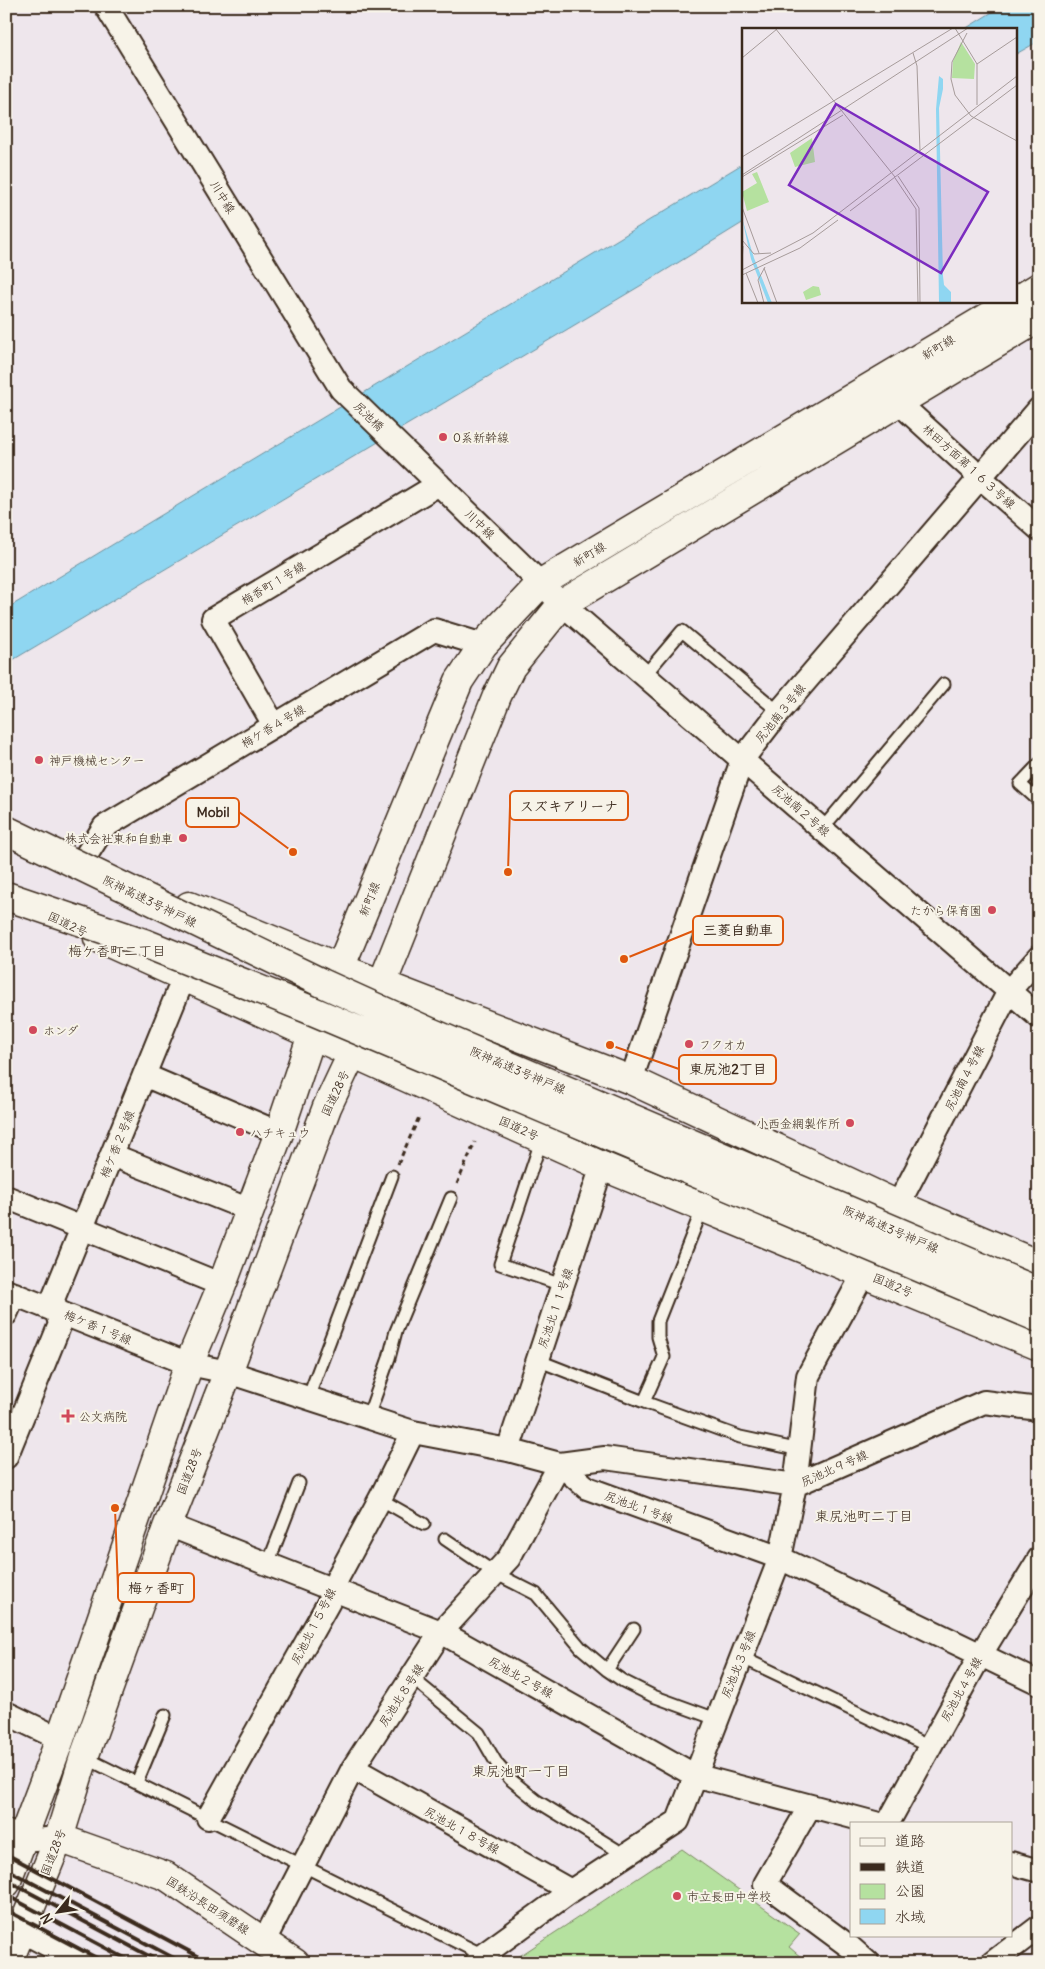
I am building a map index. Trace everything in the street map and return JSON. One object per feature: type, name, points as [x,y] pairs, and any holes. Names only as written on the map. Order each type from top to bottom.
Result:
[{"type":"main road","name":"新町線","points":[[1018,300],[1039,287]]},
{"type":"main road","name":"新町線","points":[[340,968],[459,681],[483,645],[541,583],[1014,302]]},
{"type":"main road","points":[[382,984],[496,696],[511,667],[562,604],[1039,318]]},
{"type":"main road","points":[[6,832],[340,968],[631,1080],[898,1205],[1039,1265]]},
{"type":"main road","name":"阪神高速3号神戸線","points":[[6,832],[304,975],[430,1032],[1039,1292]]},
{"type":"main road","name":"阪神高速3号神戸線","points":[[6,896],[144,943],[299,1005],[1039,1318]]},
{"type":"main road","name":"国道2号","points":[[6,896],[602,1166],[1039,1346]]},
{"type":"main road","points":[[6,1883],[15,1836],[60,1739],[189,1364],[222,1285],[279,1133],[312,1036],[340,968]]},
{"type":"main road","name":"国道28号","points":[[8,1963],[14,1927],[59,1838],[84,1757],[168,1525],[228,1372],[327,1107],[354,1053],[382,984]]},
{"type":"main road","name":"国鉄沿長田須磨線","points":[[59,1838],[166,1876],[295,1963]]},
{"type":"street","name":"川中線","points":[[106,6],[340,388]]},
{"type":"street","name":"尻池橋","points":[[340,388],[397,443]]},
{"type":"street","name":"林田方面第１６３号線","points":[[899,403],[1039,529]]},
{"type":"street","name":"尻池南３号線","points":[[631,1080],[742,760],[779,712],[1039,409]]},
{"type":"street","name":"川中線","points":[[397,443],[562,604]]},
{"type":"street","name":"梅香町１号線","points":[[274,725],[213,619],[439,484]]},
{"type":"street","name":"尻池南２号線","points":[[562,604],[1039,1017]]},
{"type":"street","name":"梅ケ香４号線","points":[[82,862],[104,827],[434,630],[483,645]]},
{"type":"street","name":"尻池南４号線","points":[[898,1205],[1009,991],[1039,957]]},
{"type":"street","name":"梅ケ香２号線","points":[[6,1458],[60,1324],[53,1299],[184,977]]},
{"type":"street","points":[[144,1075],[279,1133]]},
{"type":"street","points":[[112,1155],[250,1210]]},
{"type":"street","name":"尻池北１１号線","points":[[508,1450],[602,1166]]},
{"type":"street","points":[[6,1197],[222,1285]]},
{"type":"street","name":"尻池北３号線","points":[[480,1959],[571,1891],[678,1821],[694,1775],[780,1558],[795,1485],[808,1376],[864,1273]]},
{"type":"street","name":"梅ケ香１号線","points":[[9,1300],[56,1311],[189,1364],[228,1372]]},
{"type":"street","name":"尻池北１号線","points":[[228,1372],[413,1432],[508,1450],[560,1464],[586,1488],[780,1558],[1039,1683]]},
{"type":"street","name":"尻池北９号線","points":[[560,1464],[605,1458],[795,1485],[984,1402],[1039,1409]]},
{"type":"street","name":"尻池北１５号線","points":[[208,1818],[325,1609],[338,1577],[413,1432]]},
{"type":"street","name":"尻池北８号線","points":[[264,1941],[354,1768],[441,1632],[509,1558],[560,1464]]},
{"type":"street","name":"尻池北２号線","points":[[168,1525],[441,1632],[694,1775],[870,1822]]},
{"type":"street","name":"尻池北４号線","points":[[889,1822],[980,1654],[1039,1559]]},
{"type":"street","points":[[6,1713],[60,1739]]},
{"type":"street","name":"尻池北１８号線","points":[[354,1768],[571,1891]]},
{"type":"street","points":[[810,1806],[765,1884],[850,1946],[868,1963]]},
{"type":"street","points":[[15,1836],[59,1838]]},
{"type":"street","points":[[1012,1863],[1039,1871]]},
{"type":"street","points":[[14,1927],[82,1963]]},
{"type":"street","points":[[992,1963],[1039,1927]]},
{"type":"lane","points":[[644,676],[682,631],[779,712]]},
{"type":"lane","points":[[822,829],[944,684]]},
{"type":"lane","points":[[1039,764],[1020,784],[1039,801]]},
{"type":"lane","points":[[542,1138],[500,1264],[562,1285]]},
{"type":"lane","points":[[308,1398],[392,1176]]},
{"type":"lane","points":[[368,1417],[396,1331],[451,1198]]},
{"type":"lane","points":[[644,1402],[664,1357],[658,1337],[658,1321],[703,1207]]},
{"type":"lane","points":[[537,1360],[740,1437],[800,1450]]},
{"type":"lane","points":[[268,1564],[299,1483]]},
{"type":"lane","points":[[380,1499],[424,1524]]},
{"type":"lane","points":[[445,1539],[495,1573],[536,1594],[581,1648],[623,1681],[653,1696],[716,1719]]},
{"type":"lane","points":[[607,1670],[634,1629]]},
{"type":"lane","points":[[741,1657],[930,1747]]},
{"type":"lane","points":[[412,1678],[479,1733],[497,1764],[510,1779],[538,1801],[625,1855]]},
{"type":"lane","points":[[137,1782],[165,1715]]},
{"type":"lane","points":[[84,1757],[303,1865],[480,1959]]},
{"type":"path","points":[[392,1176],[420,1115]]},
{"type":"path","points":[[451,1198],[475,1142]]},
{"type":"green space","name":"市立長田中学校","points":[[682,1849],[800,1934],[789,1947],[808,1963],[509,1963]]},
{"type":"water","points":[[1002,6],[1039,6],[1039,41],[1018,53],[1018,28],[967,28]]},
{"type":"water","points":[[742,164],[742,223],[6,664],[6,609]]},
{"type":"railway","points":[[6,1854],[211,1963]]},
{"type":"railway","points":[[6,1869],[183,1963]]},
{"type":"railway","points":[[6,1880],[162,1963]]},
{"type":"railway","points":[[6,1895],[134,1963]]},
{"type":"railway","points":[[6,1910],[106,1963]]},
{"type":"place","name":"0系新幹線","points":[[443,437]]},
{"type":"place","name":"神戸機械センター","points":[[39,760]]},
{"type":"place","name":"株式会社東和自動車","points":[[183,838]]},
{"type":"place","name":"Mobil","points":[[293,852]]},
{"type":"place","name":"スズキアリーナ","points":[[508,872]]},
{"type":"place","name":"たから保育園","points":[[992,910]]},
{"type":"place","name":"三菱自動車","points":[[624,959]]},
{"type":"place","name":"ホンダ","points":[[33,1030]]},
{"type":"place","name":"フクオカ","points":[[689,1044]]},
{"type":"place","name":"東尻池2丁目","points":[[610,1045]]},
{"type":"place","name":"小西金網製作所","points":[[850,1123]]},
{"type":"place","name":"ハチキュウ","points":[[240,1132]]},
{"type":"place","name":"公文病院","points":[[68,1416]]},
{"type":"place","name":"梅ヶ香町","points":[[115,1508]]},
{"type":"place","name":"市立長田中学校","points":[[677,1896]]},
{"type":"district","name":"梅ケ香町二丁目","points":[[117,951]]},
{"type":"district","name":"東尻池町二丁目","points":[[864,1516]]},
{"type":"district","name":"東尻池町一丁目","points":[[521,1771]]}]
